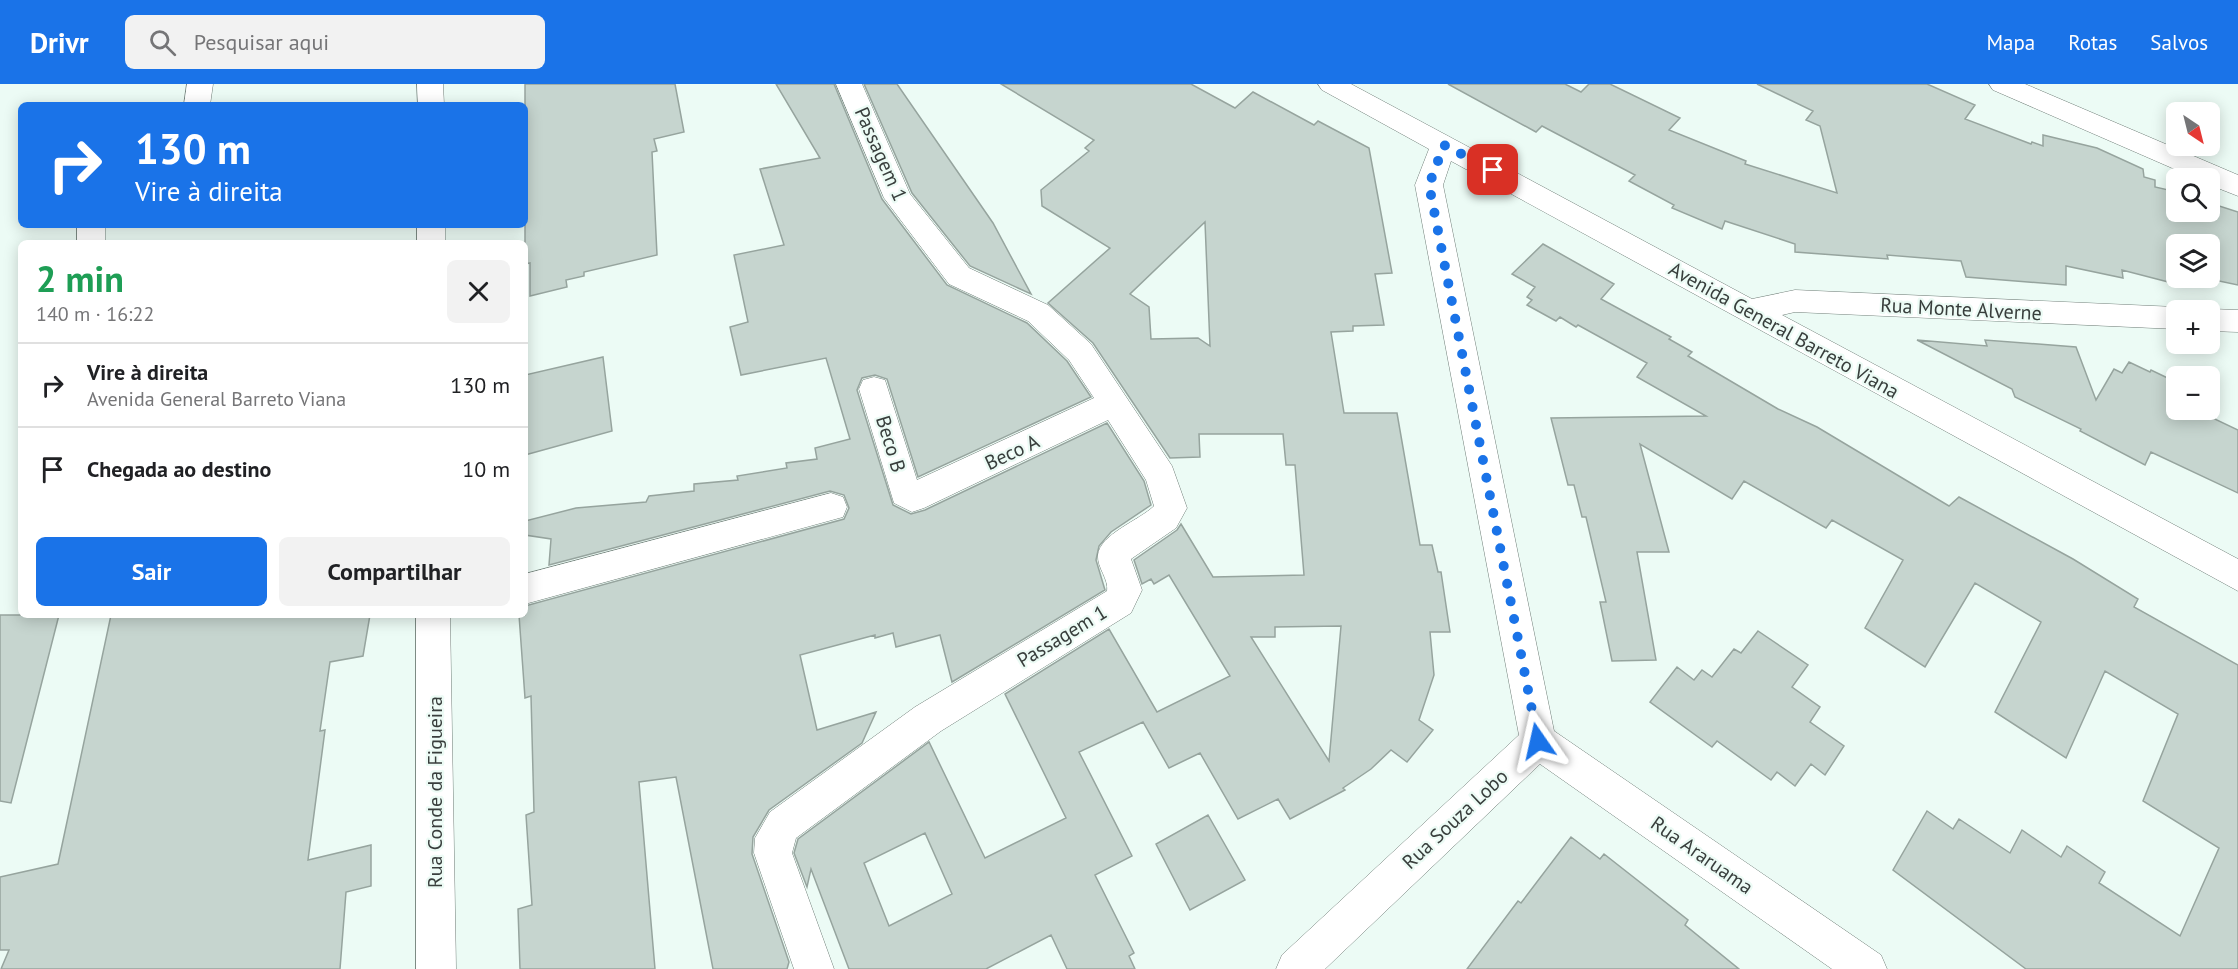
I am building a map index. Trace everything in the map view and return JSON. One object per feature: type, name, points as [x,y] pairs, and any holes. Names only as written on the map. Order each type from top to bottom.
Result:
[{"type":"street","points":[[197,102],[200,84]]},
{"type":"street","points":[[430,84],[431,102]]},
{"type":"street","name":"Passagem 1","points":[[814,969],[773,853],[774,838],[783,825],[928,718],[1119,602],[1126,589],[1114,560],[1115,552],[1168,514],[1170,502],[1161,476],[1080,351],[1038,313],[959,276],[897,198],[849,84]]},
{"type":"street","name":"Avenida General Barreto Viana","points":[[1331,84],[2238,576]]},
{"type":"street","points":[[2002,84],[2238,186]]},
{"type":"street","points":[[1444,145],[1429,185],[1538,741]]},
{"type":"street","name":"Rua Monte Alverne","points":[[1747,311],[1795,302],[2166,318]]},
{"type":"street","points":[[2220,320],[2238,321]]},
{"type":"street","name":"Beco B","points":[[874,389],[905,494],[909,498]]},
{"type":"street","name":"Beco A","points":[[909,498],[916,497],[1114,403]]},
{"type":"street","points":[[528,588],[831,507]]},
{"type":"street","name":"Rua Conde da Figueira","points":[[434,618],[436,969]]},
{"type":"street","name":"Rua Souza Lobo","points":[[1296,969],[1538,741]]},
{"type":"street","name":"Rua Araruama","points":[[1538,741],[1867,969]]},
{"type":"building","points":[[525,84],[675,84],[684,132],[654,139],[657,151],[652,152],[657,255],[584,272],[584,276],[566,280],[567,287],[530,296],[528,240],[525,240],[525,228],[528,228],[528,102],[525,102]]},
{"type":"building","points":[[776,84],[834,84],[882,199],[947,285],[1027,323],[1067,361],[1091,397],[918,477],[887,379],[875,375],[862,378],[857,390],[893,505],[911,514],[925,510],[1107,423],[1144,481],[1151,505],[1111,532],[1099,546],[1096,560],[1105,590],[952,682],[940,635],[896,647],[893,633],[875,638],[875,635],[800,655],[817,730],[876,712],[862,743],[769,810],[753,837],[752,854],[789,962],[787,969],[713,969],[676,777],[639,782],[655,969],[520,969],[518,909],[532,905],[526,815],[534,812],[531,696],[525,698],[519,618],[528,618],[528,605],[844,519],[849,508],[844,495],[830,491],[549,565],[551,539],[528,535],[528,520],[576,508],[646,502],[649,496],[694,491],[694,484],[738,480],[737,476],[787,468],[786,463],[817,459],[815,448],[850,439],[826,358],[741,375],[730,327],[748,322],[734,255],[784,245],[760,169],[820,158]]},
{"type":"building","points":[[864,84],[897,84],[993,223],[1031,294],[970,266],[912,193]]},
{"type":"building","points":[[1001,84],[1191,84],[1235,108],[1253,92],[1314,125],[1318,121],[1369,148],[1392,273],[1375,274],[1384,325],[1353,326],[1353,331],[1331,332],[1344,413],[1397,413],[1420,545],[1432,545],[1438,572],[1441,572],[1450,632],[1430,632],[1434,675],[1419,720],[1433,730],[1407,762],[1391,750],[1371,769],[1343,788],[1345,790],[1290,819],[1278,799],[1238,819],[1200,753],[1169,768],[1143,722],[1079,752],[1132,856],[1095,875],[1134,953],[1129,956],[1135,969],[1067,969],[1051,935],[986,969],[849,969],[811,869],[807,887],[794,853],[798,839],[929,742],[985,858],[1066,818],[1005,694],[1109,629],[1157,712],[1230,676],[1169,575],[1154,584],[1151,579],[1142,584],[1134,560],[1177,530],[1181,524],[1213,577],[1304,575],[1295,465],[1286,465],[1283,434],[1199,434],[1200,457],[1170,458],[1093,343],[1048,303],[1110,248],[1042,206],[1041,190],[1089,151],[1085,148],[1094,140]],"holes":[[[1205,222],[1210,346],[1198,338],[1151,339],[1149,307],[1130,294]],[[1341,626],[1329,761],[1251,637],[1275,637],[1275,627]],[[925,833],[952,894],[889,926],[864,863]]]},
{"type":"building","points":[[1448,84],[1565,84],[1581,92],[1589,84],[1610,84],[1680,118],[1669,130],[1746,161],[1745,164],[1837,193],[1820,126],[1806,120],[1813,111],[1757,84],[1927,84],[1975,105],[1965,119],[2031,144],[2032,142],[2043,146],[2043,135],[2097,148],[2143,169],[2144,177],[2155,180],[2155,187],[2166,189],[2166,222],[2220,222],[2220,206],[2238,212],[2238,285],[2220,281],[2220,234],[2166,234],[2166,281],[2122,270],[2123,278],[2066,266],[2066,285],[1966,277],[1961,261],[1887,255],[1888,259],[1795,252],[1795,244],[1725,221],[1722,229],[1672,208],[1674,205],[1629,181],[1635,175],[1542,126],[1536,132]]},
{"type":"building","points":[[1543,244],[1614,284],[1601,299],[1671,337],[1669,339],[1692,352],[1688,356],[1778,409],[1817,427],[1949,506],[1959,497],[2073,559],[2138,599],[2134,607],[2238,665],[2238,969],[2026,969],[1893,870],[1927,811],[1953,829],[1959,819],[2010,853],[2022,830],[2061,857],[2067,846],[2105,872],[2099,883],[2180,936],[2219,848],[2143,801],[2178,714],[2105,671],[2066,758],[1995,712],[2041,622],[1975,583],[1925,667],[1865,628],[1903,560],[1832,520],[1826,528],[1744,481],[1732,499],[1640,444],[1669,552],[1637,552],[1656,660],[1612,661],[1600,602],[1606,602],[1586,517],[1582,517],[1574,485],[1568,485],[1551,418],[1706,416],[1637,377],[1647,363],[1578,325],[1576,327],[1560,317],[1556,321],[1527,305],[1532,300],[1527,297],[1535,287],[1512,274]]},
{"type":"building","points":[[1917,340],[1987,346],[1985,340],[2076,347],[2096,400],[2114,369],[2122,373],[2129,362],[2150,372],[2151,370],[2166,377],[2166,420],[2217,420],[2238,430],[2238,493],[2151,452],[2145,465],[2080,431],[2081,429],[2015,397],[2012,389]]},
{"type":"building","points":[[603,357],[612,431],[528,454],[528,374]]},
{"type":"building","points":[[0,615],[18,615],[18,618],[58,618],[11,803],[0,801]]},
{"type":"building","points":[[110,618],[369,618],[363,656],[330,662],[320,731],[325,730],[308,860],[371,845],[371,886],[346,892],[340,969],[1,969],[9,950],[0,950],[0,877],[58,864]]},
{"type":"building","points":[[1758,631],[1808,665],[1792,687],[1820,707],[1810,722],[1844,746],[1825,775],[1811,764],[1795,786],[1777,772],[1771,780],[1717,741],[1712,747],[1650,702],[1677,667],[1694,680],[1702,670],[1712,677],[1734,649],[1741,653]]},
{"type":"building","points":[[1208,815],[1245,880],[1190,910],[1156,844]]},
{"type":"building","points":[[1571,837],[1600,859],[1604,854],[1688,920],[1685,925],[1739,969],[1467,969],[1518,901],[1521,903]]},
{"type":"route","points":[[1493,170],[1444,145],[1429,185],[1538,741]]}]
